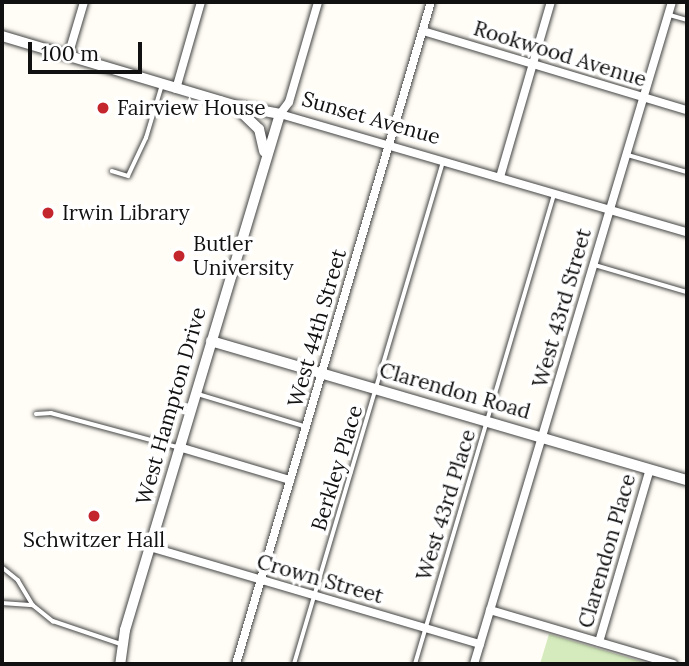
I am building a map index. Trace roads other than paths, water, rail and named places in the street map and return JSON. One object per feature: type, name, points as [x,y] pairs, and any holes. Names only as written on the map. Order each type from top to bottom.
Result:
[{"type":"street","points":[[68,56],[84,2]]},
{"type":"street","points":[[176,89],[201,2]]},
{"type":"street","name":"West Hampton Drive","points":[[120,664],[121,645],[195,393],[264,163],[280,114],[289,102],[318,2]]},
{"type":"street","name":"West 44th Street","points":[[236,664],[432,2]]},
{"type":"street","points":[[500,177],[551,2]]},
{"type":"street","name":"West 43rd Street","points":[[474,664],[671,2]]},
{"type":"street","name":"Rookwood Avenue","points":[[423,31],[687,110]]},
{"type":"street","name":"Sunset Avenue","points":[[2,37],[233,105],[280,114],[390,144],[687,232]]},
{"type":"street","points":[[233,105],[259,129],[264,163]]},
{"type":"street","name":"Clarendon Road","points":[[211,341],[687,480]]},
{"type":"street","points":[[179,447],[290,480]]},
{"type":"street","name":"Clarendon Place","points":[[599,642],[650,469]]},
{"type":"street","name":"Crown Street","points":[[150,547],[480,644]]},
{"type":"street","points":[[490,610],[673,664]]},
{"type":"lane","points":[[668,14],[687,20]]},
{"type":"lane","points":[[112,171],[128,176],[146,138],[163,85]]},
{"type":"lane","points":[[626,154],[687,172]]},
{"type":"lane","name":"Berkley Place","points":[[294,664],[444,160]]},
{"type":"lane","name":"West 43rd Place","points":[[415,664],[555,193]]},
{"type":"lane","points":[[593,264],[687,292]]},
{"type":"lane","points":[[195,393],[306,427]]},
{"type":"lane","points":[[37,414],[51,413],[179,447]]},
{"type":"lane","points":[[2,567],[18,580],[33,605],[69,629],[121,645]]},
{"type":"lane","points":[[2,603],[33,605]]},
{"type":"place","name":"Fairview House","points":[[103,108]]},
{"type":"place","name":"Irwin Library","points":[[48,213]]},
{"type":"place","name":"Butler University","points":[[179,256]]},
{"type":"place","name":"Schwitzer Hall","points":[[94,516]]}]
